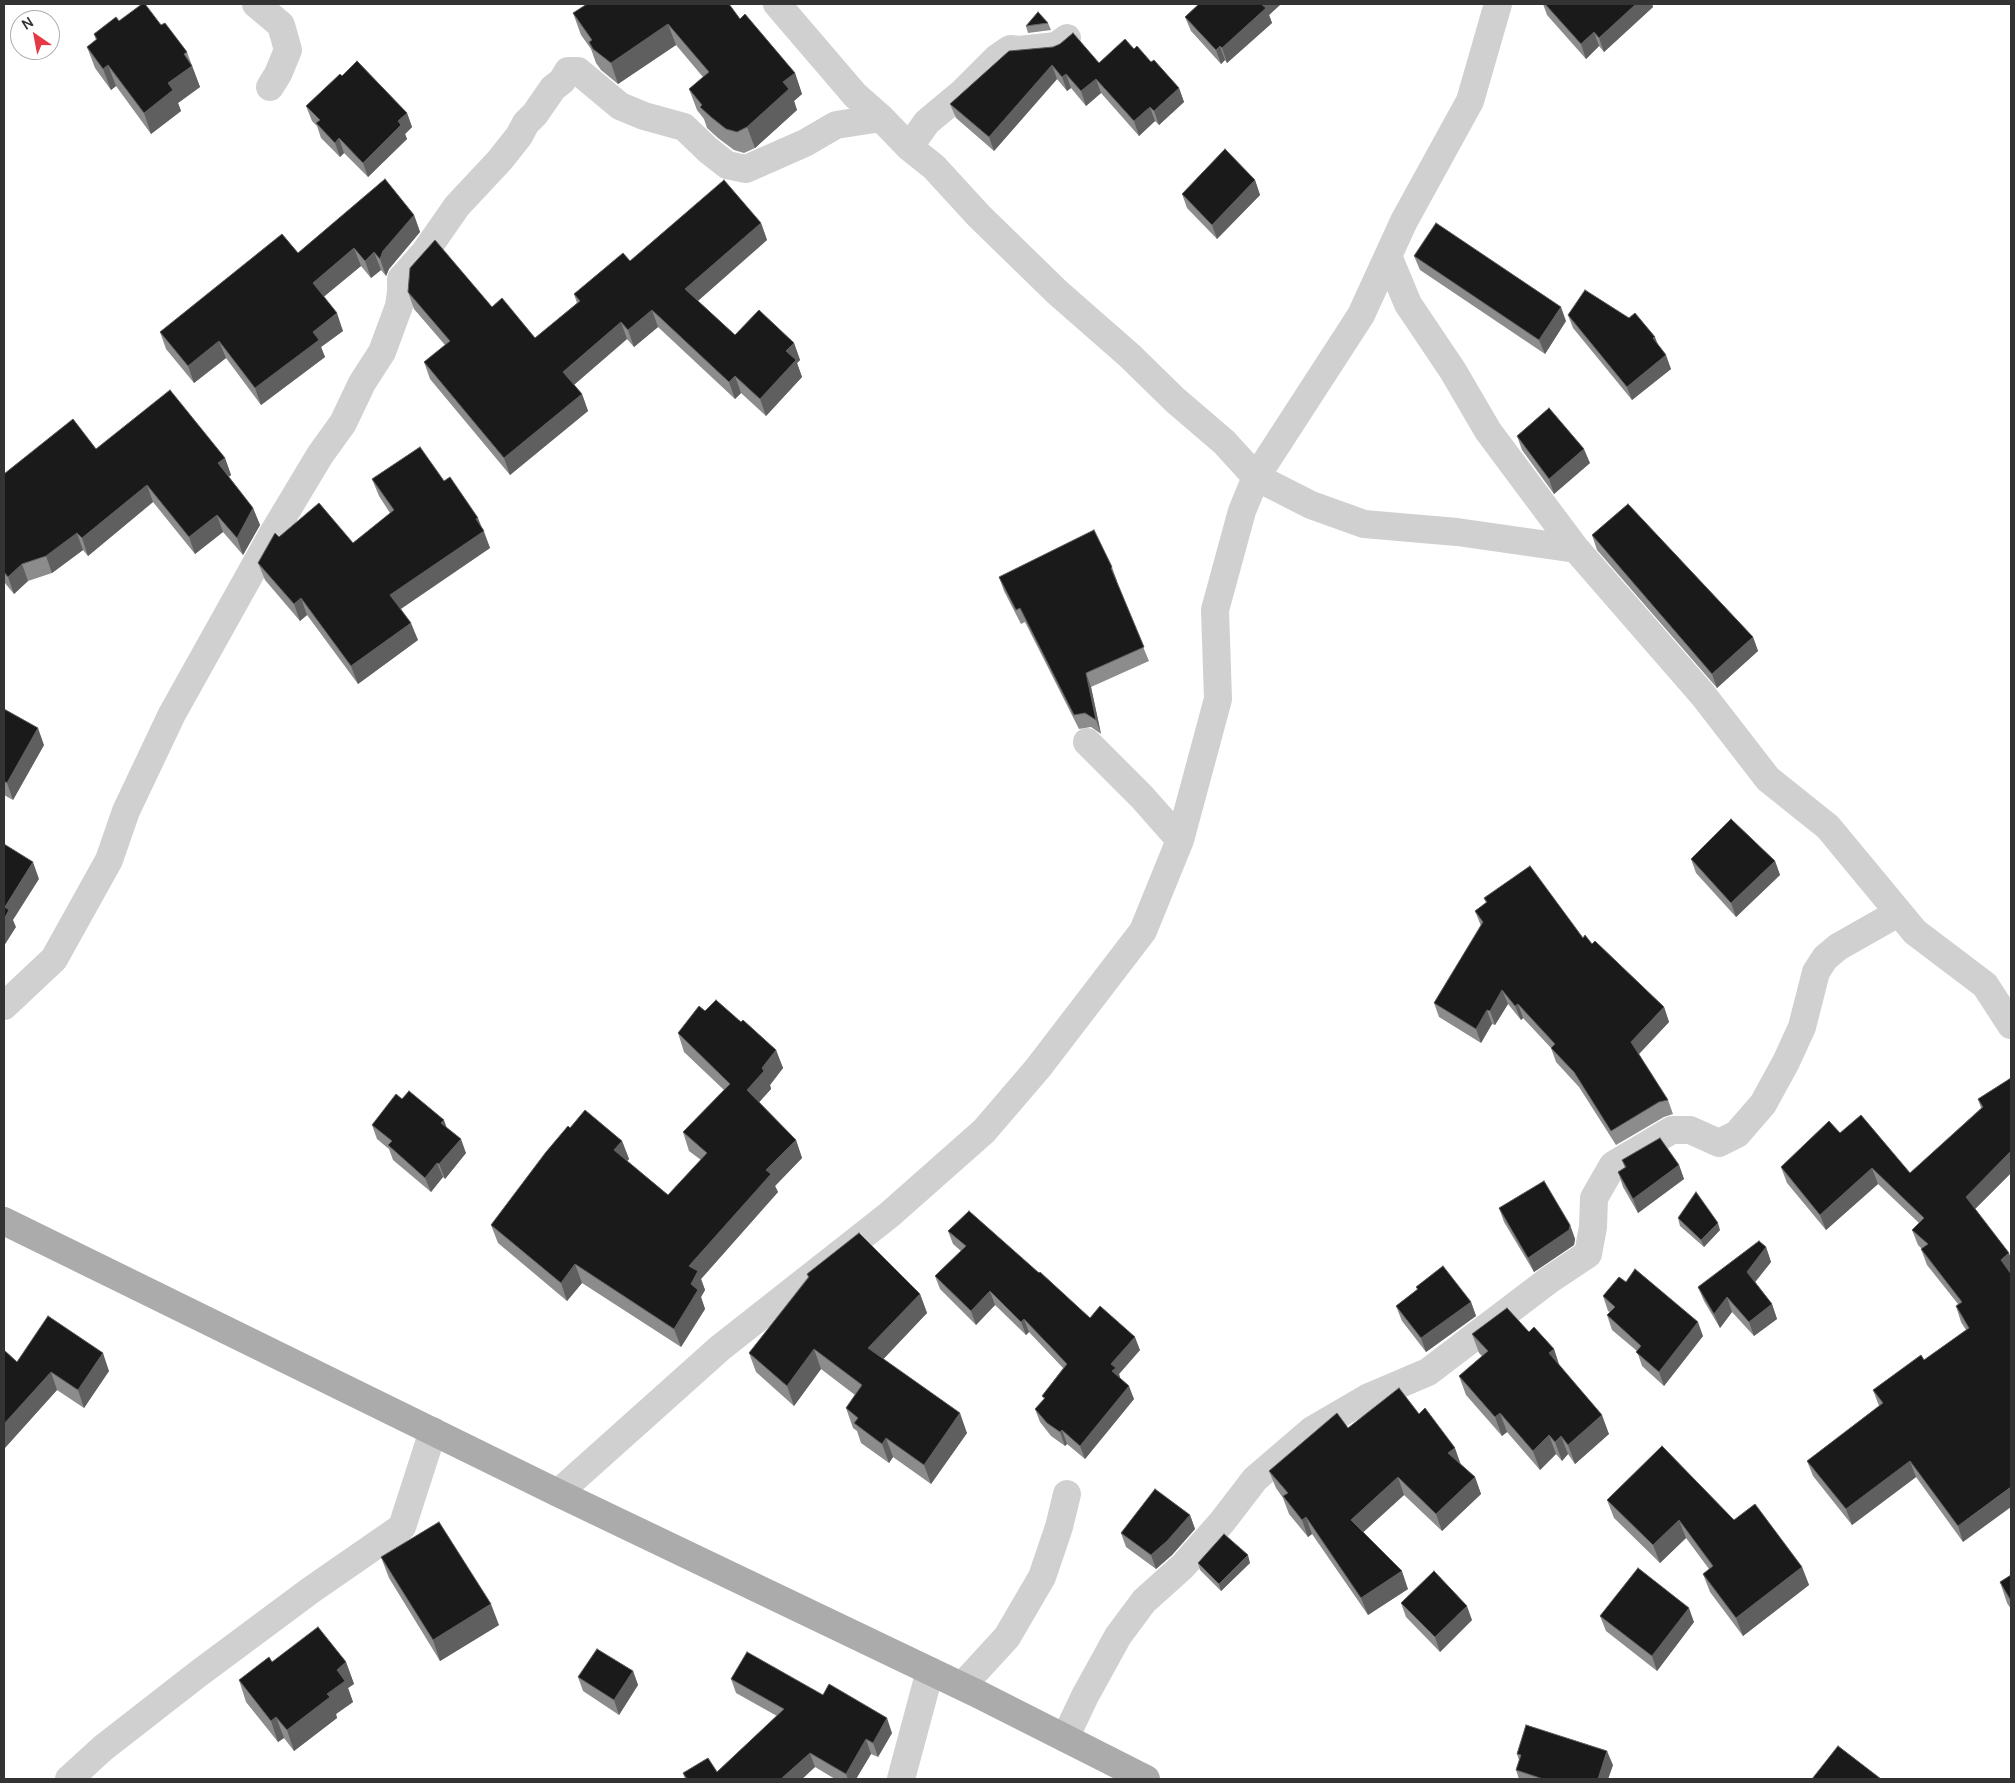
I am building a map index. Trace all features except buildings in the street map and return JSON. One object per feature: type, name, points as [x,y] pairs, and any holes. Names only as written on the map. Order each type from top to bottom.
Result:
[{"type":"main road","points":[[4,1221],[558,1493],[962,1686],[1146,1779]]},
{"type":"street","points":[[256,4],[281,25],[288,50],[278,74],[270,87]]},
{"type":"street","points":[[777,4],[855,95],[909,147],[934,167],[979,216],[1057,292],[1224,442],[1256,477],[1311,505],[1364,524],[1456,532],[1576,549]]},
{"type":"street","points":[[558,1493],[720,1348],[889,1215],[984,1131],[1038,1068],[1143,930],[1180,840],[1218,699],[1215,610],[1242,511],[1256,477],[1361,315],[1404,220],[1470,102],[1498,4]]},
{"type":"street","points":[[909,147],[927,122],[963,92],[997,58],[1010,49],[1020,50],[1056,46],[1067,38]]},
{"type":"street","points":[[4,1006],[54,959],[109,860],[126,811],[172,714],[272,535],[320,455],[343,423],[362,384],[382,352],[399,306],[402,292],[400,279],[425,252],[457,206],[520,136],[526,123],[562,81],[568,71],[578,71],[620,106],[644,116],[684,128],[727,165],[746,169],[805,143],[836,125],[881,118]]},
{"type":"street","points":[[1388,256],[1408,304],[1452,371],[1488,431],[1576,549],[1703,695],[1768,779],[1828,827],[1915,932],[1985,986],[2011,1025]]},
{"type":"street","points":[[1087,742],[1142,797],[1180,840]]},
{"type":"street","points":[[1065,1738],[1085,1696],[1124,1629],[1144,1601],[1184,1566],[1222,1522],[1255,1479],[1312,1430],[1367,1398],[1428,1372],[1549,1280],[1588,1254],[1593,1227],[1594,1198],[1613,1165],[1672,1130],[1690,1130],[1720,1143],[1737,1134],[1763,1104],[1786,1062],[1802,1027],[1816,972],[1825,958],[1838,947],[1898,913]]},
{"type":"street","points":[[69,1779],[102,1748],[206,1669],[311,1590],[402,1527],[434,1431]]},
{"type":"street","points":[[962,1686],[1007,1637],[1042,1577],[1059,1527],[1067,1494]]},
{"type":"street","points":[[901,1779],[930,1671]]}]
